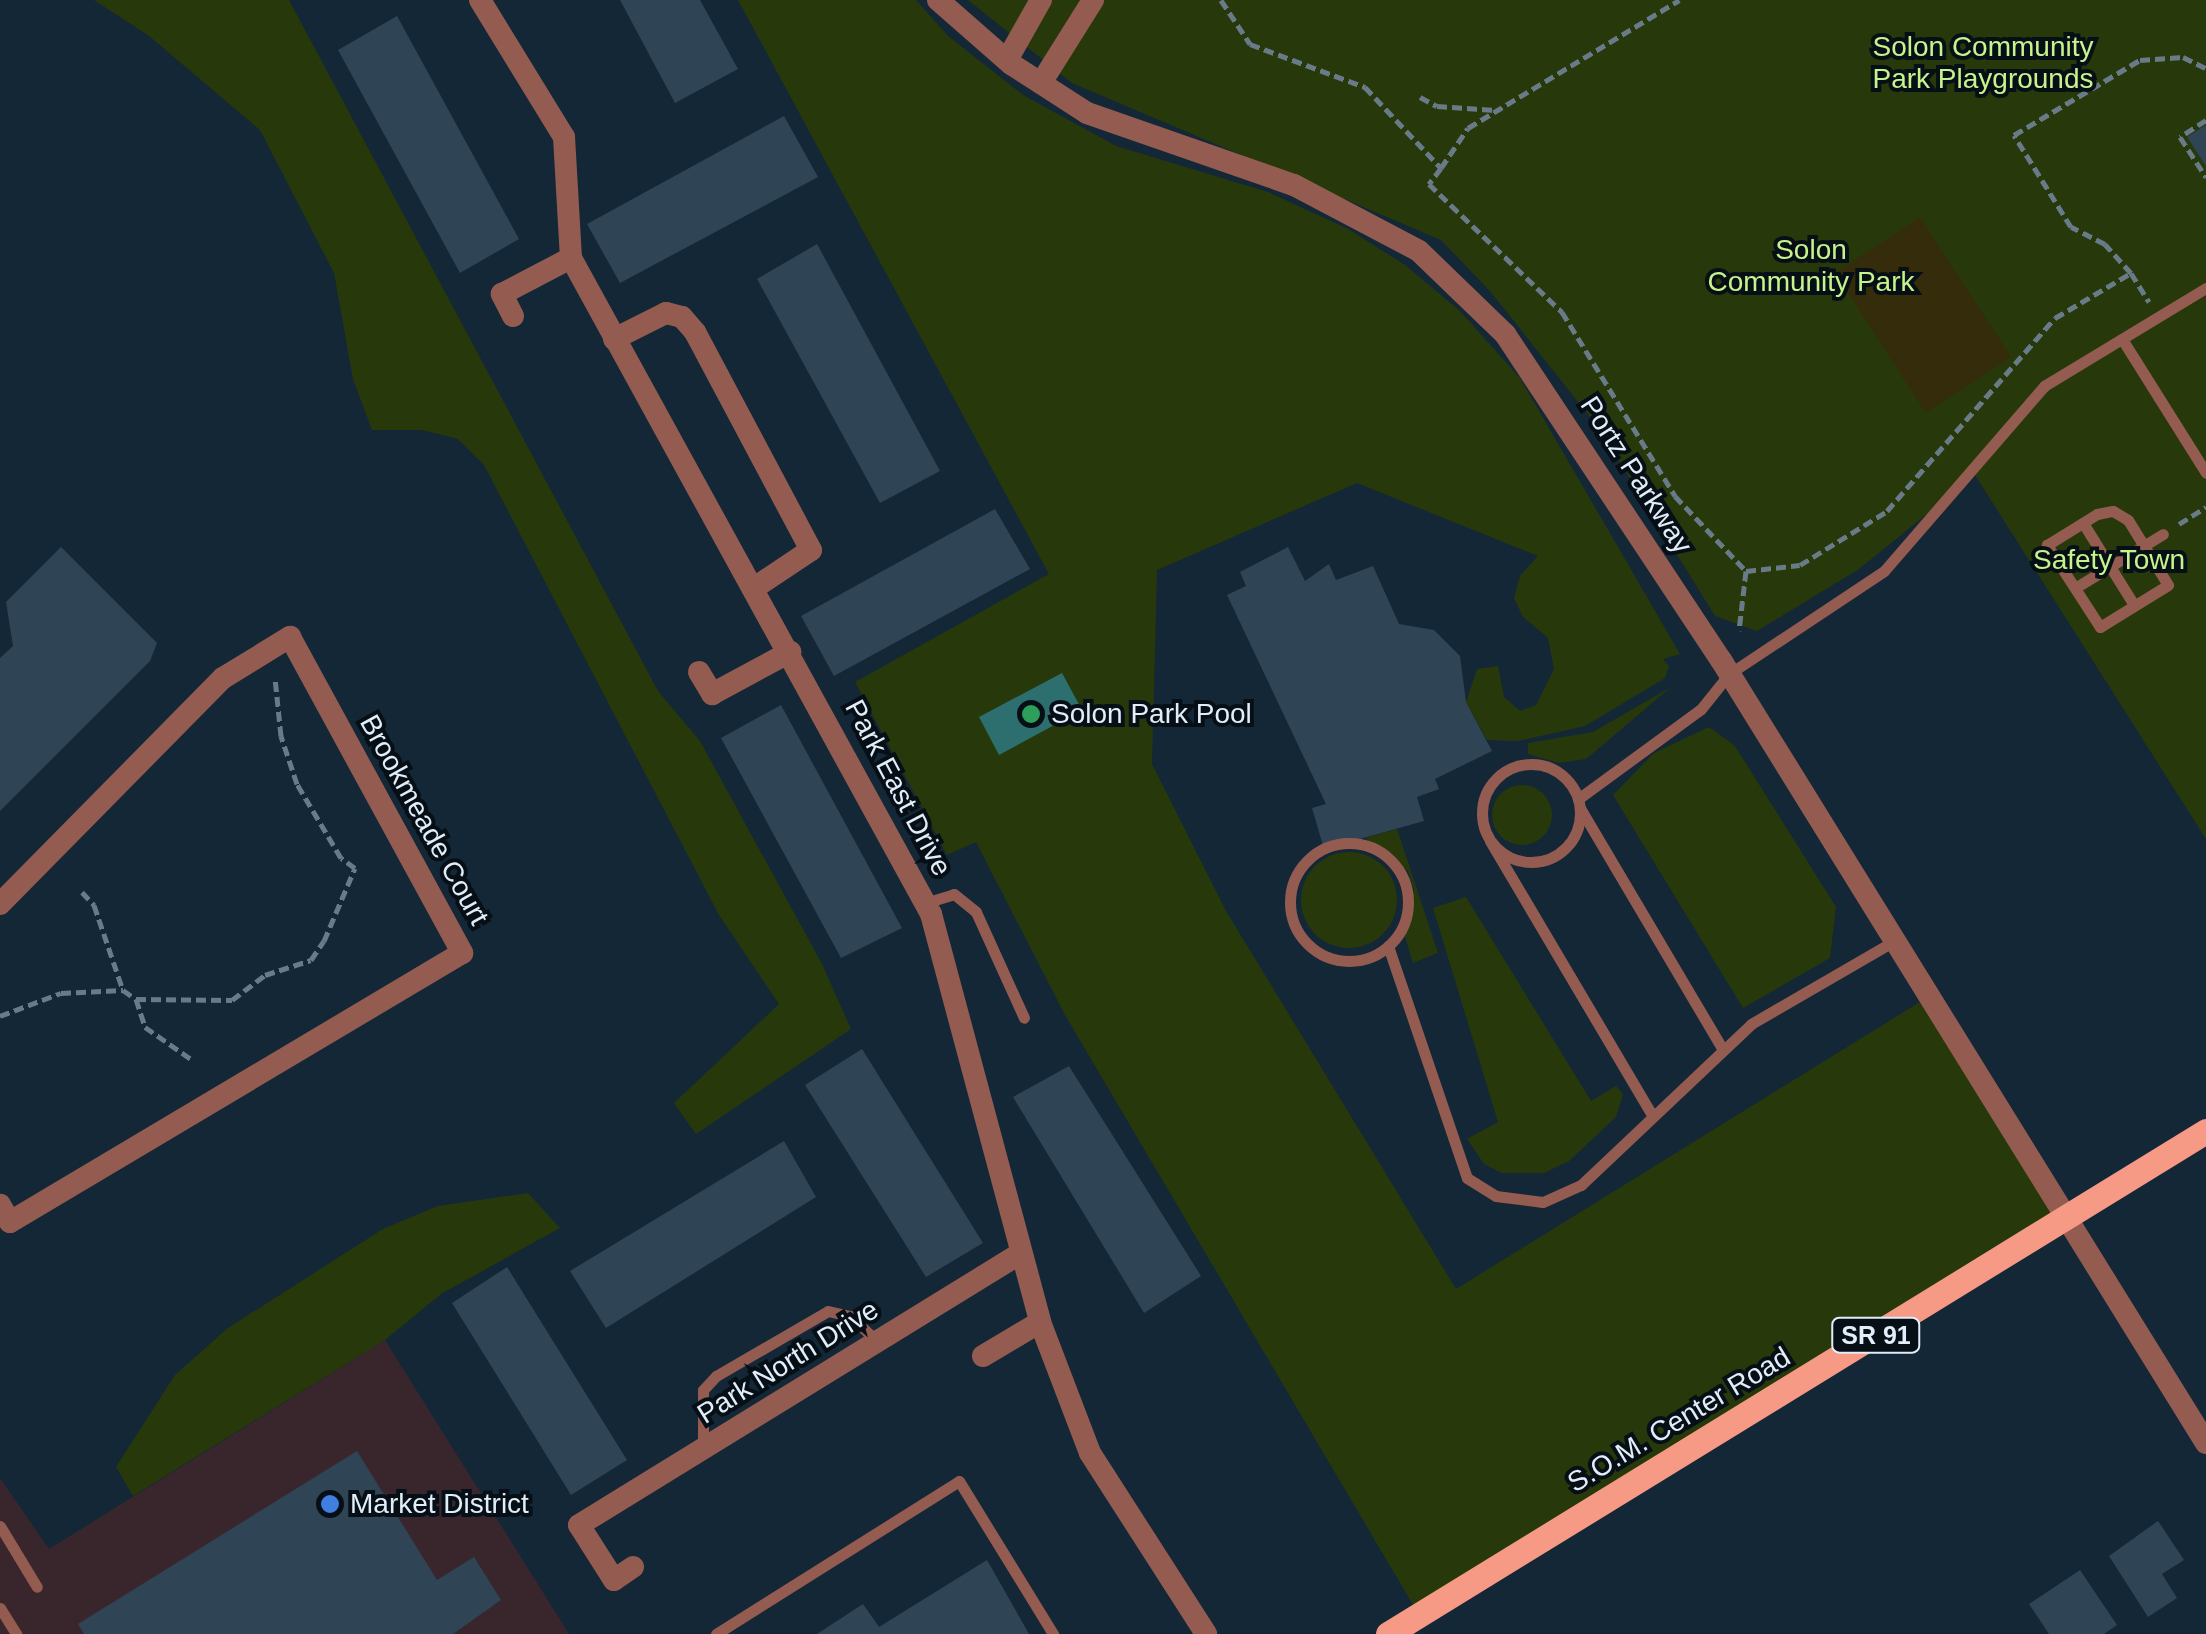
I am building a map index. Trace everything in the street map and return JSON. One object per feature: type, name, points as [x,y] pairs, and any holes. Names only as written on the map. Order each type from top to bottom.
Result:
[{"type":"main road","name":"S.O.M. Center Road","points":[[1388,1634],[2206,1132]]},
{"type":"street","name":"Park East Drive","points":[[480,0],[564,137],[571,258],[925,903],[1040,1322],[1090,1453],[1206,1634]]},
{"type":"street","name":"Portz Parkway","points":[[938,0],[1008,60],[1087,113],[1294,185],[1419,250],[1464,289],[1531,370],[1730,674],[2206,1443]]},
{"type":"street","points":[[1008,60],[1042,0]]},
{"type":"street","points":[[1042,83],[1093,0]]},
{"type":"street","points":[[513,316],[502,294],[571,258]]},
{"type":"street","points":[[614,339],[666,314],[682,318],[695,332],[812,550],[754,588]]},
{"type":"street","name":"Brookmeade Court","points":[[0,904],[223,678],[290,636],[462,953],[10,1222],[0,1206]]},
{"type":"street","points":[[700,672],[712,694],[790,652]]},
{"type":"street","name":"Park North Drive","points":[[633,1566],[614,1580],[579,1525],[1022,1253]]},
{"type":"street","points":[[983,1356],[1040,1322]]},
{"type":"lane","points":[[1490,842],[1506,856],[1548,860],[1566,848],[1579,804],[1701,709],[1730,674],[1884,571],[2044,386],[2206,288]]},
{"type":"lane","points":[[2122,339],[2206,473]]},
{"type":"lane","points":[[2113,512],[2128,520],[2168,584],[2100,627],[2047,545],[2083,523],[2113,512]]},
{"type":"lane","points":[[2083,523],[2134,605]]},
{"type":"lane","points":[[2075,588],[2163,534]]},
{"type":"lane","points":[[1652,1115],[1490,842],[1482,805],[1501,774],[1537,764],[1570,782],[1579,804],[1722,1048]]},
{"type":"lane","points":[[1348,845],[1383,850],[1397,864],[1410,900],[1406,920],[1388,946],[1344,962],[1307,945],[1288,909],[1296,870],[1348,845]]},
{"type":"lane","points":[[925,903],[954,894],[976,912],[1024,1018]]},
{"type":"lane","points":[[1388,946],[1467,1178],[1496,1196],[1542,1202],[1581,1185],[1722,1048],[1894,941]]},
{"type":"lane","points":[[703,1450],[703,1390],[716,1376],[828,1310],[850,1316],[878,1342]]},
{"type":"lane","points":[[716,1634],[959,1481],[1052,1634]]},
{"type":"lane","points":[[0,1526],[38,1587]]},
{"type":"lane","points":[[0,1608],[16,1634]]},
{"type":"path","points":[[1221,0],[1250,44],[1365,87],[1441,168]]},
{"type":"path","points":[[1678,0],[1468,128],[1429,184],[1562,312],[1676,496],[1746,571],[1739,631]]},
{"type":"path","points":[[2158,317],[2131,273],[2104,244],[2071,227],[2014,135],[2140,60],[2183,56],[2206,68]]},
{"type":"path","points":[[1420,97],[1437,106],[1497,110]]},
{"type":"path","points":[[2206,120],[2180,137],[2206,177]]},
{"type":"path","points":[[1746,571],[1800,565],[1887,511],[2009,376],[2041,328],[2131,273]]},
{"type":"path","points":[[2192,516],[2206,508]]},
{"type":"path","points":[[136,999],[158,994],[217,1005],[265,975],[310,960],[324,941],[355,868],[340,858],[297,784],[280,736],[275,678]]},
{"type":"path","points":[[82,892],[94,905],[123,990],[136,999],[146,1027],[191,1059]]},
{"type":"path","points":[[0,1016],[62,993],[123,990]]},
{"type":"shaded area","name":"Solon Park Pool","points":[[1062,673],[1082,710],[999,755],[979,717]]},
{"type":"shaded area","points":[[385,1340],[569,1634],[0,1634],[0,1478],[49,1549]]},
{"type":"green space","points":[[94,0],[289,0],[658,691],[700,741],[822,964],[851,1029],[696,1134],[674,1103],[779,1004],[719,915],[484,465],[458,439],[422,430],[372,430],[353,379],[334,273],[260,130],[149,36]]},
{"type":"green space","points":[[738,0],[916,0],[948,36],[1023,95],[1116,146],[1268,192],[1348,229],[1405,265],[1460,311],[1520,378],[1680,654],[1663,659],[1669,666],[1665,678],[1585,726],[1518,741],[1487,740],[1466,702],[1477,669],[1498,666],[1504,697],[1520,711],[1536,705],[1554,669],[1548,638],[1523,617],[1514,598],[1520,576],[1538,556],[1357,483],[1157,570],[1152,764],[1226,911],[1456,1289],[1928,997],[2066,1219],[1419,1615],[1065,1015],[976,842],[947,855],[855,682],[1049,574]]},
{"type":"green space","name":"Solon Community Park","points":[[968,0],[2206,0],[2206,839],[1975,475],[1859,569],[1757,631],[1715,616],[1598,427],[1490,291],[1441,240],[1072,83]]},
{"type":"green space","points":[[1671,687],[1586,759],[1559,763],[1528,754],[1528,743],[1593,732]]},
{"type":"green space","points":[[1709,727],[1735,746],[1836,907],[1830,958],[1743,1008],[1613,795],[1654,753]]},
{"type":"green space","points":[[1522,785],[1543,794],[1552,815],[1543,836],[1522,845],[1501,836],[1492,815],[1501,794]]},
{"type":"green space","points":[[1397,829],[1438,953],[1413,963],[1405,937],[1414,889],[1408,871],[1365,838]]},
{"type":"green space","points":[[1349,852],[1367,855],[1383,866],[1394,882],[1394,918],[1383,934],[1367,945],[1349,948],[1331,945],[1315,934],[1304,918],[1301,900],[1304,882],[1315,866],[1331,855]]},
{"type":"green space","points":[[1466,897],[1591,1101],[1616,1086],[1623,1094],[1616,1117],[1569,1161],[1544,1173],[1502,1173],[1484,1164],[1467,1139],[1498,1122],[1433,908]]},
{"type":"green space","points":[[528,1193],[560,1228],[441,1294],[385,1340],[133,1496],[116,1467],[175,1375],[228,1328],[383,1229],[438,1206]]},
{"type":"sand","points":[[1920,217],[2011,357],[1926,413],[1835,273]]},
{"type":"building","points":[[620,0],[700,0],[738,69],[675,103]]},
{"type":"building","points":[[397,16],[519,239],[460,273],[338,50]]},
{"type":"building","points":[[784,116],[818,177],[620,283],[587,224]]},
{"type":"building","points":[[2206,125],[2206,166],[2187,137]]},
{"type":"building","points":[[817,244],[940,471],[880,503],[757,279]]},
{"type":"building","points":[[995,509],[1030,569],[834,676],[801,616]]},
{"type":"building","points":[[61,547],[157,643],[150,661],[0,811],[0,658],[13,646],[6,602]]},
{"type":"building","points":[[1288,547],[1305,581],[1329,564],[1336,580],[1373,566],[1399,624],[1434,630],[1460,656],[1466,702],[1492,751],[1435,779],[1439,789],[1417,797],[1424,821],[1324,849],[1312,808],[1326,804],[1227,595],[1246,586],[1240,572]]},
{"type":"building","points":[[781,705],[902,928],[841,958],[721,738]]},
{"type":"building","points":[[862,1049],[983,1243],[926,1277],[805,1085]]},
{"type":"building","points":[[1069,1066],[1201,1276],[1144,1313],[1013,1097]]},
{"type":"building","points":[[784,1141],[816,1197],[606,1328],[570,1271]]},
{"type":"building","points":[[507,1267],[627,1460],[571,1495],[452,1303]]},
{"type":"building","name":"Market District","points":[[357,1451],[437,1580],[474,1557],[501,1600],[453,1634],[84,1634],[78,1624]]},
{"type":"building","points":[[2158,1521],[2184,1560],[2162,1574],[2177,1598],[2148,1617],[2109,1556]]},
{"type":"building","points":[[987,1560],[1029,1634],[817,1634],[863,1604],[879,1627]]},
{"type":"building","points":[[2080,1570],[2117,1625],[2104,1634],[2049,1634],[2029,1604]]},
{"type":"place","name":"Solon Park Pool","points":[[1031,714]]},
{"type":"place","name":"Market District","points":[[330,1504]]},
{"type":"park label","name":"Solon Community Park Playgrounds","points":[[1983,63]]},
{"type":"park label","name":"Safety Town","points":[[2109,560]]}]
